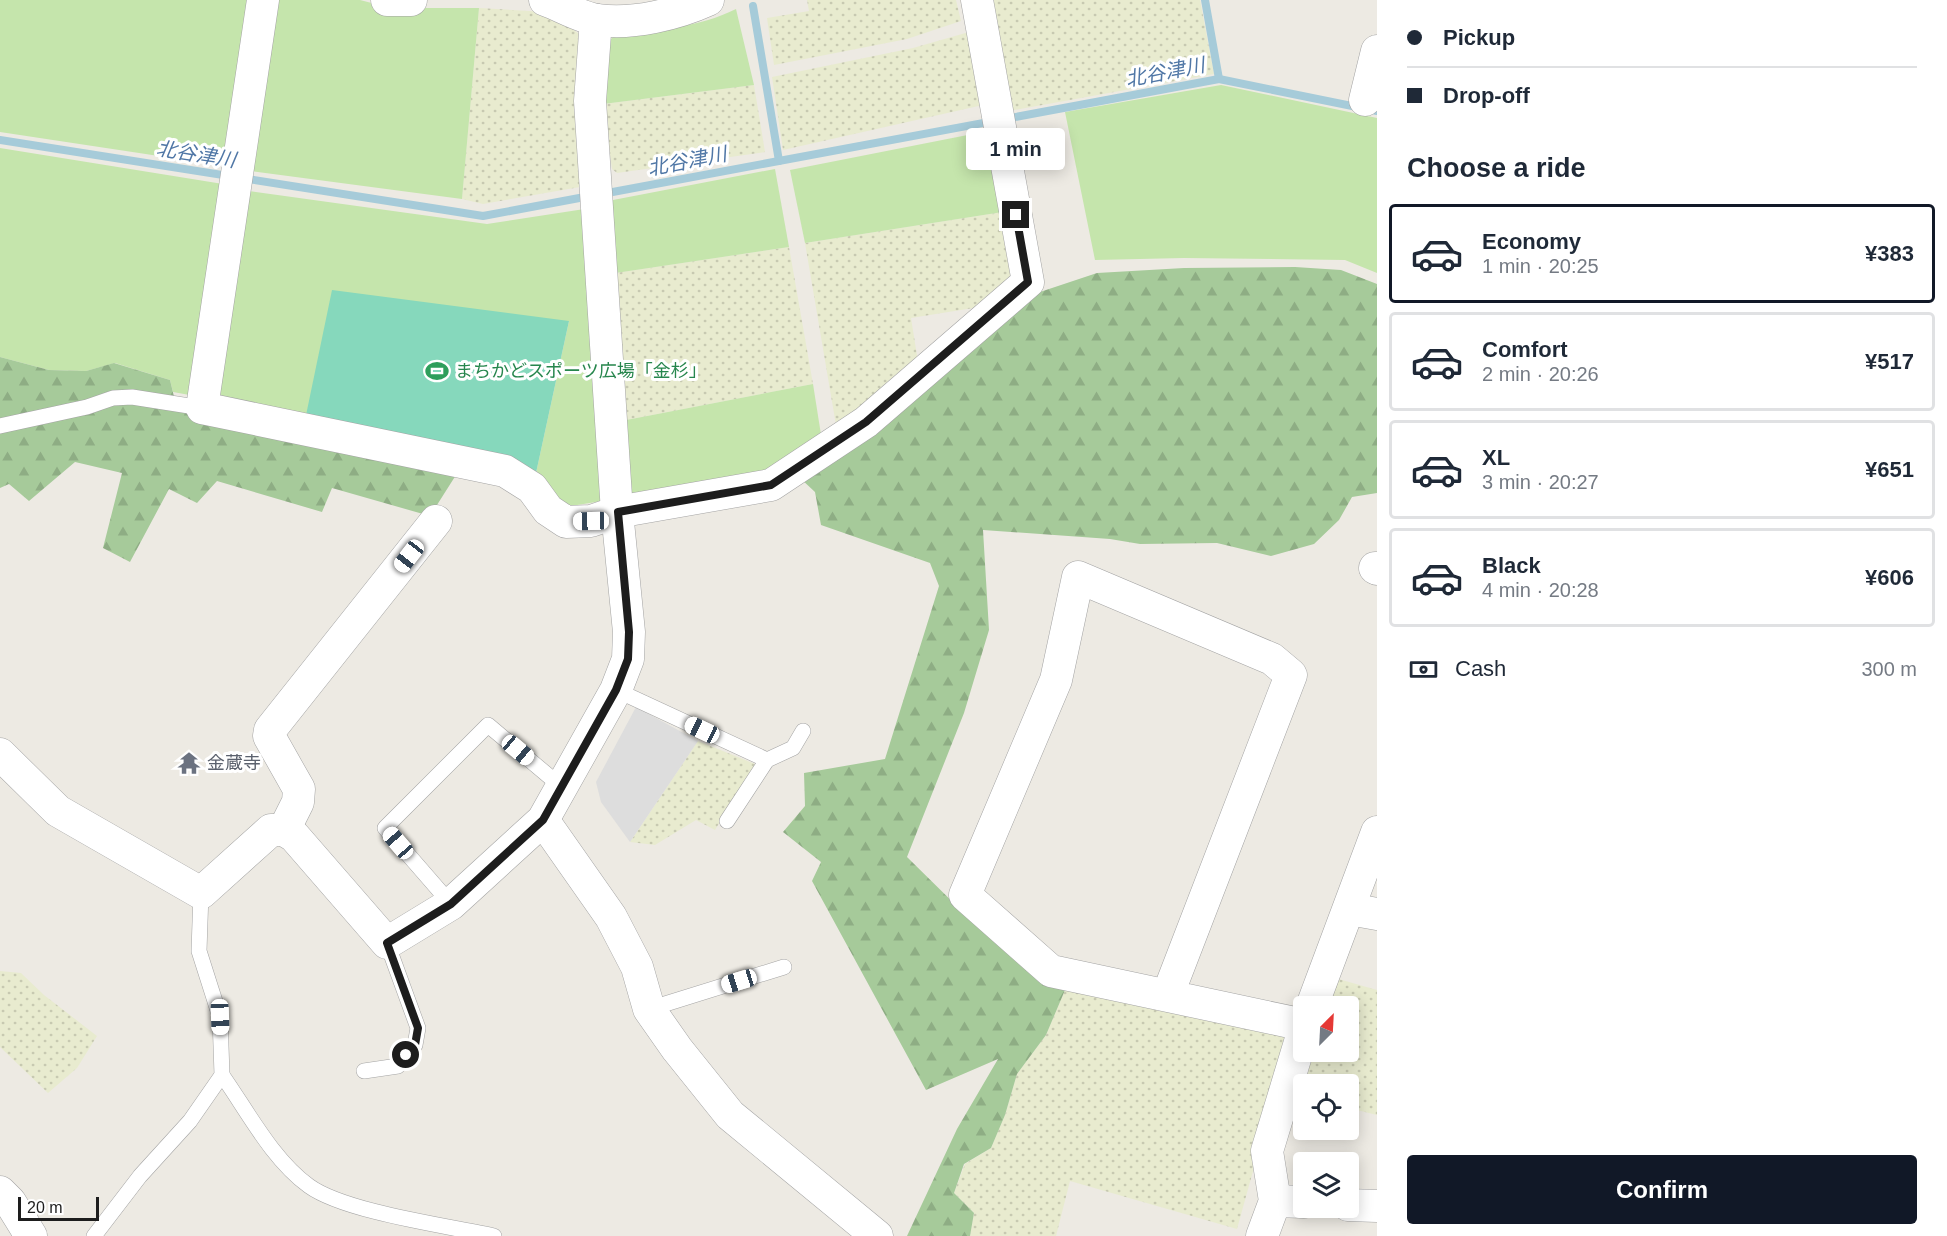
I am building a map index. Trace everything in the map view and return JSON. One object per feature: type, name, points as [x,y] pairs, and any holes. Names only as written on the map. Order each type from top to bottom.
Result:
[{"type":"street","points":[[263,0],[202,408],[506,471],[532,488],[548,510],[566,522],[591,521],[618,512],[771,485],[866,422],[1028,282],[977,0]]},
{"type":"street","points":[[387,0],[411,0]]},
{"type":"street","points":[[545,0],[596,20],[623,21],[686,10],[708,0]]},
{"type":"street","points":[[0,754],[58,811],[201,892],[271,830],[284,830],[294,836],[387,943],[451,904],[543,820],[616,690],[628,659],[629,632],[618,512],[590,101],[596,20]]},
{"type":"street","points":[[1365,100],[1377,51]]},
{"type":"street","points":[[284,830],[298,802],[299,789],[269,736],[270,730],[436,521]]},
{"type":"street","points":[[1167,994],[1291,675],[1272,659],[1078,577],[1056,680],[965,895],[1051,971],[1167,994],[1293,1024]]},
{"type":"street","points":[[543,820],[610,917],[637,967],[649,1008],[677,1049],[730,1115],[876,1236]]},
{"type":"street","points":[[1317,996],[1363,911],[1377,832]]},
{"type":"street","points":[[1262,1236],[1289,1202],[1267,1151],[1294,1062]]},
{"type":"street","points":[[0,1192],[10,1202],[31,1236]]},
{"type":"street","points":[[1359,1205],[1377,1206]]},
{"type":"lane","points":[[0,426],[87,407],[113,398],[132,397],[202,408]]},
{"type":"lane","points":[[616,690],[767,760]]},
{"type":"lane","points":[[451,904],[385,828],[488,725],[563,788]]},
{"type":"lane","points":[[727,821],[767,760],[793,748],[802,731]]},
{"type":"lane","points":[[201,892],[199,951],[220,1017],[222,1075],[292,1172],[310,1187],[333,1198],[389,1214],[494,1236]]},
{"type":"lane","points":[[364,1071],[398,1066],[415,1045],[418,1028],[387,943]]},
{"type":"lane","points":[[649,1008],[784,968]]},
{"type":"lane","points":[[94,1236],[140,1176],[190,1121],[222,1075]]},
{"type":"green space","points":[[0,0],[251,0],[225,166],[0,132]]},
{"type":"green space","points":[[275,0],[360,0],[391,8],[479,8],[462,199],[251,171]]},
{"type":"green space","points":[[807,0],[956,0],[961,21],[907,39],[774,65],[767,18],[809,11]]},
{"type":"green space","points":[[984,0],[1200,0],[1214,74],[1003,112]]},
{"type":"green space","points":[[479,8],[546,12],[566,23],[581,36],[580,187],[483,204],[462,199]]},
{"type":"green space","points":[[736,9],[754,85],[603,104],[605,47],[616,33],[693,24]]},
{"type":"green space","points":[[969,32],[983,105],[783,150],[772,77],[913,48]]},
{"type":"green space","points":[[754,85],[765,152],[617,173],[612,169],[603,104]]},
{"type":"green space","points":[[1221,85],[1377,118],[1377,273],[1345,260],[1184,258],[1095,260],[1065,112]]},
{"type":"green space","points":[[993,130],[1009,211],[805,243],[790,170]]},
{"type":"green space","points":[[0,148],[223,184],[195,396],[173,392],[170,380],[115,363],[86,371],[49,370],[0,357]]},
{"type":"green space","points":[[775,169],[789,247],[609,274],[607,213],[613,200]]},
{"type":"green space","points":[[242,190],[487,224],[591,208],[608,500],[565,507],[536,473],[569,321],[305,420],[211,398]]},
{"type":"green space","points":[[1009,211],[1012,282],[992,305],[911,318],[919,368],[837,431],[805,243]]},
{"type":"green space","points":[[789,247],[813,384],[616,422],[609,274]]},
{"type":"green space","points":[[1295,267],[1341,270],[1377,284],[1377,493],[1352,497],[1339,520],[1314,544],[1271,556],[1217,543],[1140,544],[1110,539],[983,530],[989,630],[964,713],[907,857],[973,922],[1046,986],[1068,983],[1046,1035],[1017,1074],[1005,1115],[991,1148],[964,1164],[954,1193],[974,1213],[970,1236],[907,1236],[957,1129],[998,1059],[926,1090],[812,881],[821,862],[783,832],[805,806],[804,773],[885,759],[939,586],[930,563],[821,525],[815,492],[800,478],[1031,295],[1097,273],[1184,268]]},
{"type":"green space","name":"まちかどスポーツ広場「金杉」","points":[[332,290],[569,321],[536,473],[305,420]]},
{"type":"green space","points":[[0,357],[49,370],[86,371],[114,363],[170,380],[177,409],[463,464],[430,516],[332,488],[322,512],[217,481],[197,503],[169,489],[130,562],[103,548],[122,473],[75,462],[29,501],[9,484],[0,488]]},
{"type":"green space","points":[[813,384],[822,441],[770,476],[625,494],[616,422]]},
{"type":"green space","points":[[698,741],[755,764],[715,830],[696,820],[655,845],[630,842]]},
{"type":"green space","points":[[0,971],[21,973],[44,995],[97,1036],[77,1068],[48,1093],[0,1047]]},
{"type":"green space","points":[[1328,976],[1377,990],[1377,1115],[1359,1110],[1359,1074],[1299,1074],[1303,1062],[1359,1062],[1359,996],[1322,996]]},
{"type":"green space","points":[[1068,983],[1290,1037],[1237,1229],[1070,1181],[1056,1236],[970,1236],[974,1213],[954,1193],[965,1164],[991,1148],[1005,1115],[1017,1074],[1046,1035]]},
{"type":"shaded area","points":[[636,707],[698,741],[630,842],[601,802],[596,782]]},
{"type":"waterway","points":[[1205,0],[1219,79]]},
{"type":"waterway","points":[[753,6],[779,161]]},
{"type":"waterway","name":"北谷津川","points":[[602,194],[1219,79],[1377,111]]},
{"type":"waterway","name":"北谷津川","points":[[0,140],[483,216],[590,196]]},
{"type":"place","name":"まちかどスポーツ広場「金杉」","points":[[437,371]]},
{"type":"place","name":"金蔵寺","points":[[189,763]]},
{"type":"route","points":[[406,1055],[415,1045],[418,1028],[387,943],[451,904],[543,820],[616,690],[628,659],[629,632],[618,512],[771,485],[866,422],[1028,282],[1016,215]]}]
